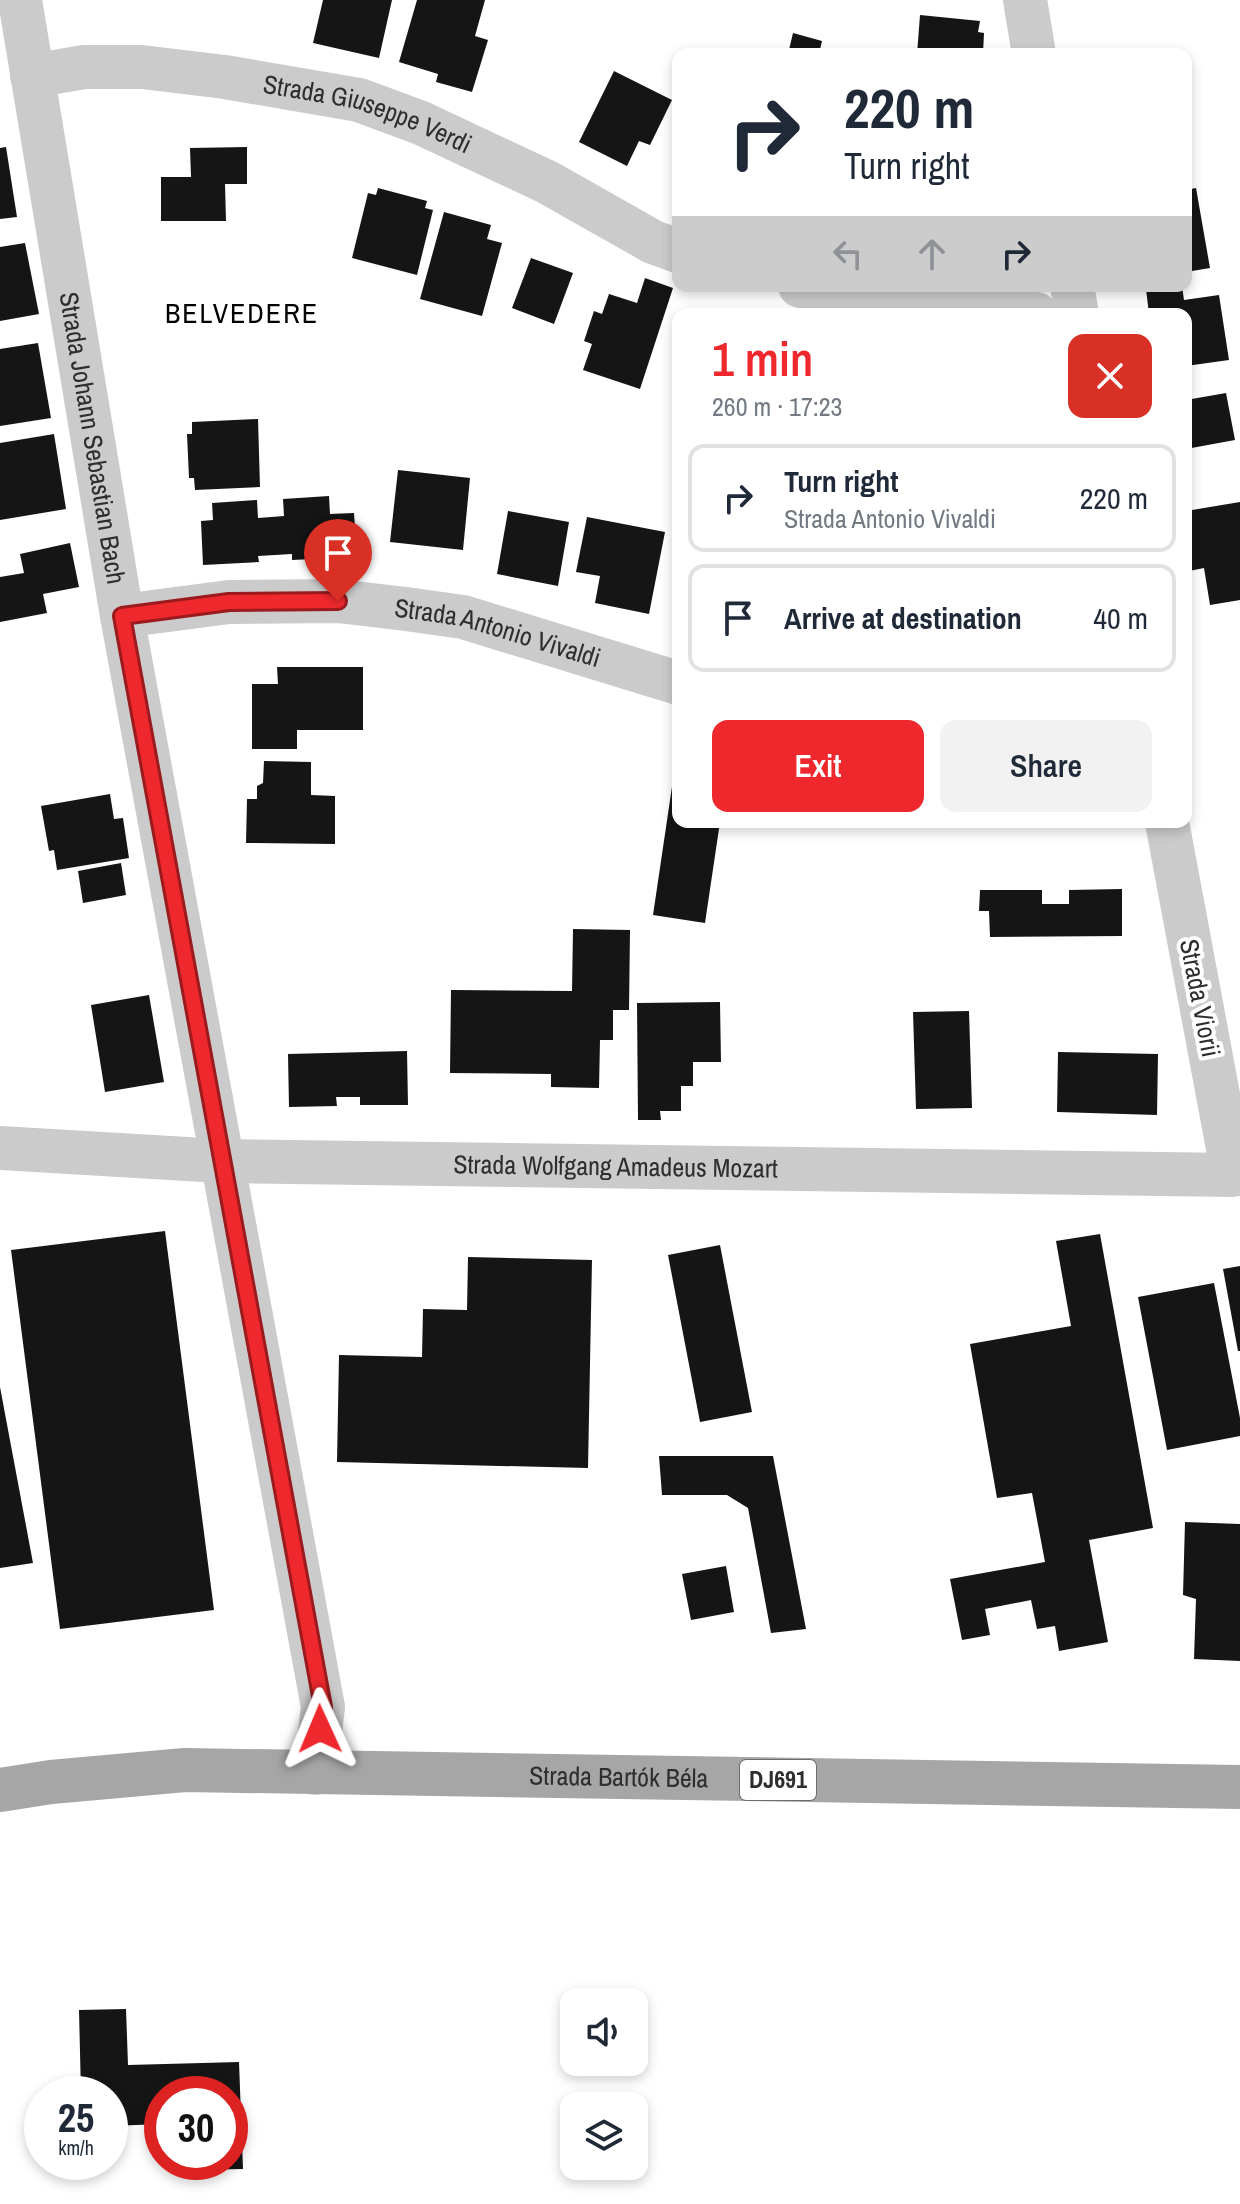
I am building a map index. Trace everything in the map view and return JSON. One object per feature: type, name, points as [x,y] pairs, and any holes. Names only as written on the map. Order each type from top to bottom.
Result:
[{"type":"main road","name":"Strada Bartók Béla","points":[[0,1790],[51,1782],[185,1770],[1240,1787]]},
{"type":"street","name":"Strada Johann Sebastian Bach","points":[[20,0],[122,616],[323,1707],[315,1773]]},
{"type":"street","points":[[1025,0],[1033,48]]},
{"type":"street","name":"Strada Giuseppe Verdi","points":[[32,76],[84,67],[142,67],[225,77],[359,100],[421,123],[547,182],[653,242],[672,249]]},
{"type":"street","points":[[839,292],[974,308]]},
{"type":"street","name":"Strada Antonio Vivaldi","points":[[122,616],[229,602],[338,601],[406,609],[463,617],[493,625],[672,681]]},
{"type":"street","name":"Strada Viorii","points":[[1168,828],[1233,1175]]},
{"type":"street","name":"Strada Wolfgang Amadeus Mozart","points":[[0,1148],[221,1161],[1233,1175]]},
{"type":"building","points":[[323,0],[392,0],[379,58],[313,43]]},
{"type":"building","points":[[417,0],[485,0],[475,36],[488,40],[472,92],[436,82],[438,74],[399,62]]},
{"type":"building","points":[[920,15],[980,21],[978,32],[984,33],[983,48],[917,48]]},
{"type":"building","points":[[793,33],[822,41],[820,48],[789,48]]},
{"type":"building","points":[[614,71],[672,100],[650,145],[639,141],[627,166],[579,142]]},
{"type":"building","points":[[6,147],[17,217],[0,219],[0,148]]},
{"type":"building","points":[[247,147],[247,184],[225,184],[226,221],[161,221],[161,177],[191,177],[190,148]]},
{"type":"building","points":[[378,188],[427,201],[425,208],[433,210],[417,275],[352,258],[368,193],[376,195]]},
{"type":"building","points":[[1196,188],[1210,268],[1192,271],[1192,189]]},
{"type":"building","points":[[444,212],[491,225],[487,239],[502,243],[482,316],[420,299]]},
{"type":"building","points":[[25,243],[39,314],[0,321],[0,247]]},
{"type":"building","points":[[531,258],[573,273],[554,324],[512,308]]},
{"type":"building","points":[[645,278],[672,288],[640,389],[583,370],[592,344],[584,341],[594,311],[602,314],[609,294],[637,303]]},
{"type":"building","points":[[1146,292],[1183,292],[1184,300],[1219,295],[1229,360],[1192,365],[1192,308],[1148,308]]},
{"type":"building","points":[[38,343],[51,418],[0,426],[0,349]]},
{"type":"building","points":[[1226,393],[1235,440],[1192,448],[1192,399]]},
{"type":"building","points":[[258,419],[260,487],[195,490],[194,478],[189,478],[187,434],[192,434],[192,422]]},
{"type":"building","points":[[54,434],[66,509],[0,520],[0,443]]},
{"type":"building","points":[[398,470],[470,478],[463,550],[390,542]]},
{"type":"building","points":[[329,496],[330,514],[354,513],[357,557],[292,560],[292,554],[258,556],[259,562],[203,565],[201,521],[213,520],[212,503],[257,500],[258,518],[284,516],[283,499]]},
{"type":"building","points":[[1240,502],[1240,600],[1210,605],[1204,568],[1192,570],[1192,510]]},
{"type":"building","points":[[508,511],[569,522],[558,586],[497,574]]},
{"type":"building","points":[[587,517],[665,532],[649,614],[595,603],[600,576],[576,572]]},
{"type":"building","points":[[70,543],[79,587],[43,594],[47,613],[0,622],[0,577],[24,573],[20,554]]},
{"type":"building","points":[[277,667],[363,667],[363,730],[297,730],[297,749],[252,749],[252,684],[278,684]]},
{"type":"building","points":[[264,761],[311,762],[311,795],[335,796],[335,844],[246,843],[247,799],[257,799],[257,786],[263,783]]},
{"type":"building","points":[[672,787],[672,828],[719,828],[705,923],[653,915]]},
{"type":"building","points":[[110,794],[114,819],[123,818],[129,858],[57,870],[54,850],[49,851],[41,806]]},
{"type":"building","points":[[121,863],[126,895],[83,903],[78,871]]},
{"type":"building","points":[[1122,889],[1122,936],[990,937],[989,911],[979,911],[980,890],[1042,890],[1042,904],[1069,904],[1069,890]]},
{"type":"building","points":[[573,929],[630,930],[629,1010],[613,1010],[613,1040],[600,1040],[599,1088],[551,1087],[551,1074],[450,1073],[451,990],[572,991]]},
{"type":"building","points":[[149,995],[164,1082],[105,1092],[91,1005]]},
{"type":"building","points":[[720,1002],[721,1062],[693,1062],[693,1086],[681,1086],[681,1111],[660,1111],[661,1120],[638,1120],[637,1003]]},
{"type":"building","points":[[969,1011],[972,1108],[916,1109],[913,1012]]},
{"type":"building","points":[[407,1051],[408,1105],[360,1105],[360,1097],[336,1097],[337,1106],[289,1107],[288,1054]]},
{"type":"building","points":[[1058,1052],[1158,1054],[1157,1115],[1057,1112]]},
{"type":"building","points":[[165,1231],[214,1610],[60,1629],[11,1250]]},
{"type":"building","points":[[1100,1234],[1153,1528],[1089,1540],[1108,1642],[1059,1651],[1055,1626],[1037,1629],[1031,1600],[985,1609],[990,1635],[962,1640],[950,1579],[1045,1562],[1032,1493],[997,1498],[970,1344],[1071,1326],[1056,1241]]},
{"type":"building","points":[[720,1245],[752,1412],[700,1422],[668,1255]]},
{"type":"building","points":[[468,1257],[592,1260],[588,1468],[337,1462],[339,1355],[422,1357],[423,1309],[467,1310]]},
{"type":"building","points":[[1240,1266],[1240,1351],[1238,1351],[1223,1269]]},
{"type":"building","points":[[1214,1283],[1240,1418],[1240,1436],[1167,1450],[1138,1297]]},
{"type":"building","points":[[0,1387],[33,1563],[0,1568]]},
{"type":"building","points":[[659,1456],[773,1456],[806,1629],[771,1633],[748,1508],[727,1495],[662,1495]]},
{"type":"building","points":[[1185,1522],[1240,1524],[1240,1661],[1194,1659],[1196,1599],[1183,1595]]},
{"type":"building","points":[[726,1566],[734,1612],[691,1620],[682,1574]]},
{"type":"building","points":[[126,2009],[128,2065],[239,2062],[240,2076],[144,2076],[144,2125],[128,2125],[128,2076],[81,2076],[79,2010]]},
{"type":"district","name":"BELVEDERE","points":[[242,313]]},
{"type":"route","points":[[320,1729],[323,1707],[122,616],[229,602],[338,601]]}]
